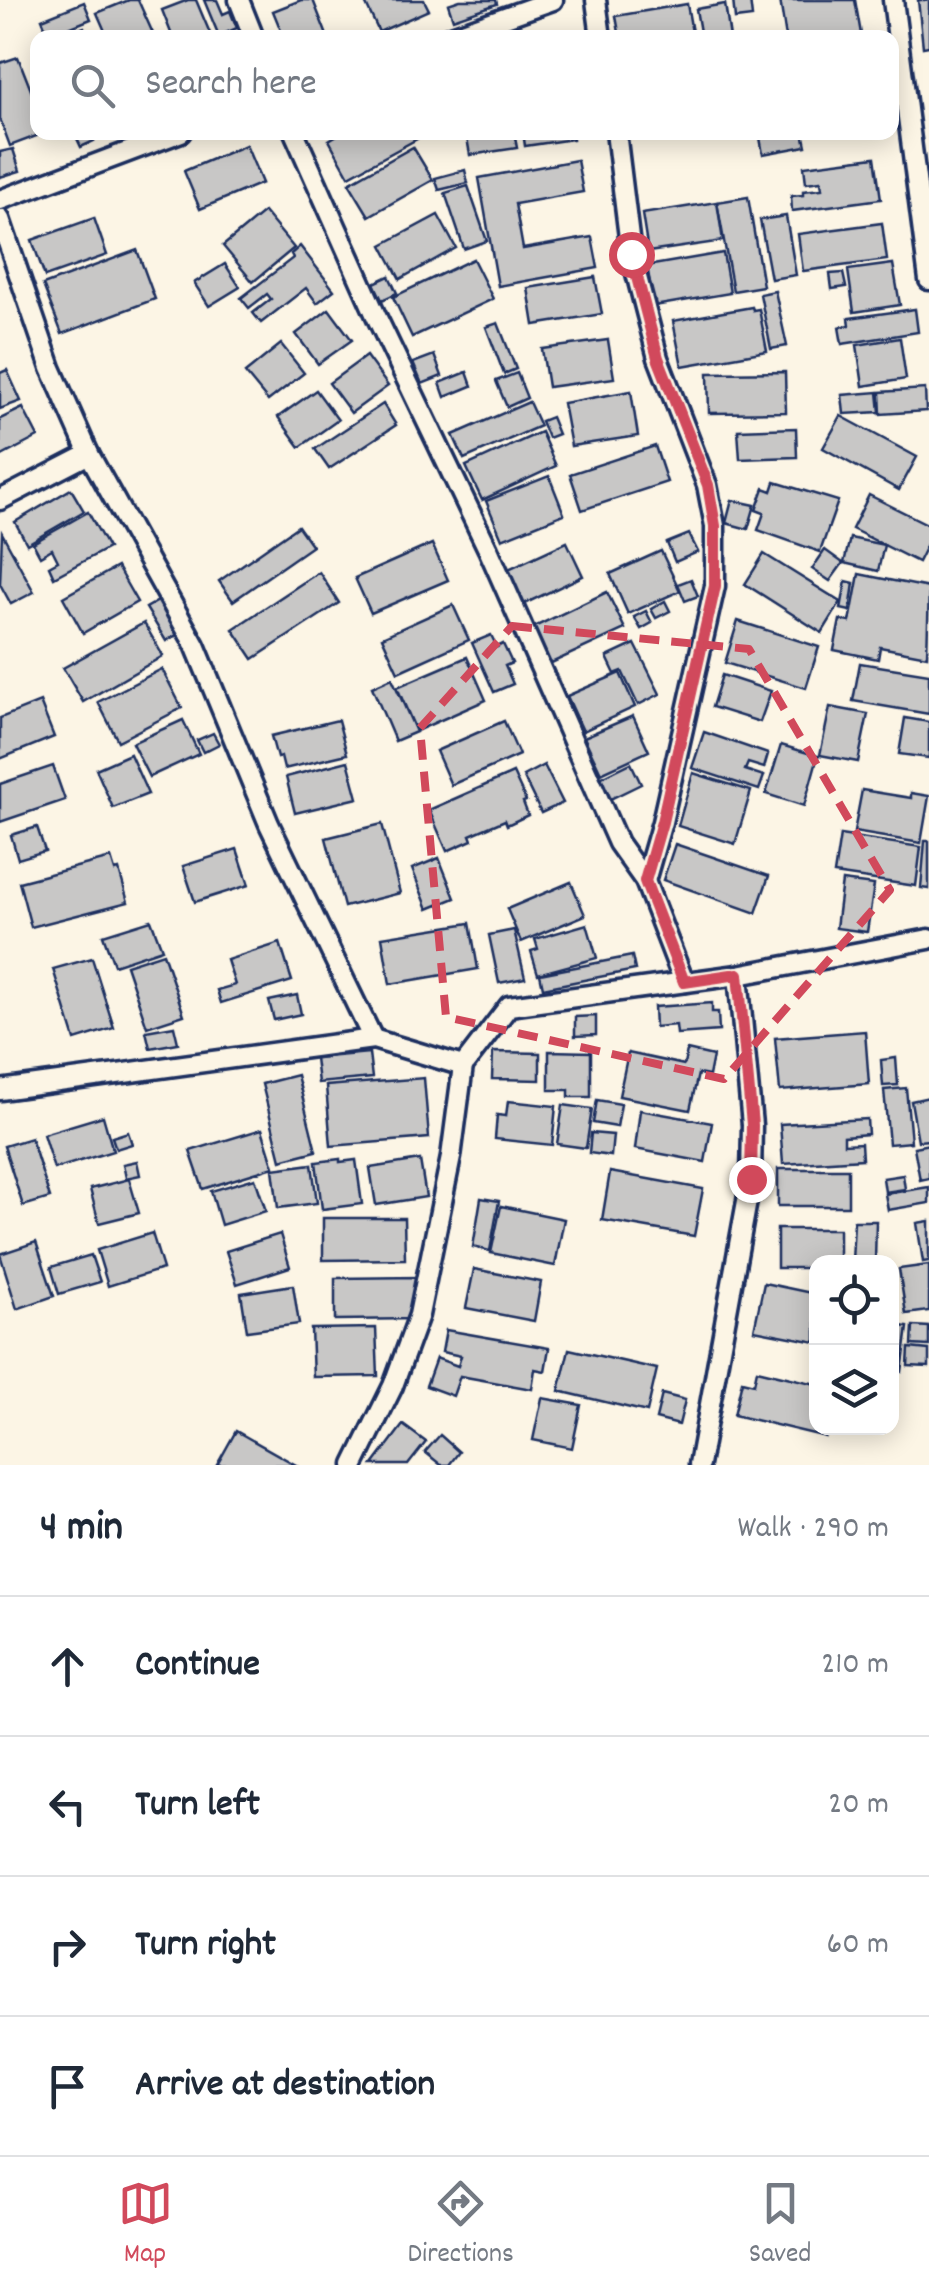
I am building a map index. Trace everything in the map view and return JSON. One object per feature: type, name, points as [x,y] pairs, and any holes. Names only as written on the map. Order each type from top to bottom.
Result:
[{"type":"street","points":[[239,0],[251,30]]},
{"type":"street","points":[[469,30],[553,0]]},
{"type":"street","points":[[596,0],[601,30]]},
{"type":"street","points":[[892,0],[896,30]]},
{"type":"street","points":[[899,53],[929,280]]},
{"type":"street","points":[[0,200],[160,140]]},
{"type":"street","points":[[298,140],[377,318],[488,549],[618,843],[645,881],[684,982]]},
{"type":"street","points":[[617,140],[631,254],[658,358],[708,485],[715,526],[715,586],[645,881]]},
{"type":"street","points":[[0,219],[51,368],[89,454],[195,645],[269,824],[372,1039]]},
{"type":"street","points":[[0,500],[89,454]]},
{"type":"street","points":[[354,1465],[393,1386],[419,1315],[451,1156],[463,1066],[509,1006],[738,974],[929,939]]},
{"type":"street","points":[[698,1465],[751,1179],[752,1125],[738,974]]},
{"type":"street","points":[[0,1090],[372,1039],[463,1066]]},
{"type":"highlighted area","points":[[512,626],[749,649],[890,890],[724,1079],[446,1017],[420,728]]},
{"type":"building","points":[[138,0],[151,30],[104,30],[97,13]]},
{"type":"building","points":[[196,0],[209,30],[170,30],[162,10]]},
{"type":"building","points":[[204,0],[217,0],[223,14],[230,11],[237,28],[216,30]]},
{"type":"building","points":[[301,0],[313,0],[325,30],[281,30],[273,11]]},
{"type":"building","points":[[364,0],[424,0],[429,10],[378,30]]},
{"type":"building","points":[[496,0],[497,4],[453,19],[448,4]]},
{"type":"building","points":[[733,0],[750,0],[752,17],[735,19]]},
{"type":"building","points":[[780,0],[855,0],[860,30],[785,30]]},
{"type":"building","points":[[918,0],[929,0],[929,46],[923,47]]},
{"type":"building","points":[[84,2],[91,19],[64,30],[47,30],[42,19]]},
{"type":"building","points":[[687,4],[692,30],[619,30],[616,16]]},
{"type":"building","points":[[725,4],[729,30],[700,30],[696,9]]},
{"type":"building","points":[[18,57],[30,88],[30,138],[10,146],[0,119],[0,63]]},
{"type":"building","points":[[78,140],[94,140],[94,141],[81,147]]},
{"type":"building","points":[[329,140],[415,140],[349,176]]},
{"type":"building","points":[[467,140],[516,140],[517,148],[470,155]]},
{"type":"building","points":[[524,140],[566,140],[525,146]]},
{"type":"building","points":[[760,140],[805,140],[806,146],[763,154]]},
{"type":"building","points":[[246,145],[262,183],[200,209],[184,171]]},
{"type":"building","points":[[413,147],[433,180],[369,216],[349,183]]},
{"type":"building","points":[[13,149],[20,171],[0,177],[0,152]]},
{"type":"building","points":[[875,157],[881,199],[792,211],[791,196],[822,189],[821,181],[806,183],[804,166]]},
{"type":"building","points":[[577,160],[583,192],[515,204],[523,249],[592,237],[598,268],[498,286],[479,178]]},
{"type":"building","points":[[465,170],[468,183],[439,190],[435,178]]},
{"type":"building","points":[[468,186],[487,241],[464,249],[445,193]]},
{"type":"building","points":[[748,197],[763,286],[733,291],[717,202]]},
{"type":"building","points":[[717,202],[723,241],[648,252],[642,214]]},
{"type":"building","points":[[264,212],[294,248],[253,282],[223,246]]},
{"type":"building","points":[[438,215],[456,248],[400,279],[382,245]]},
{"type":"building","points":[[786,216],[796,275],[771,279],[760,220]]},
{"type":"building","points":[[94,218],[107,255],[45,277],[32,240]]},
{"type":"building","points":[[882,223],[887,260],[803,271],[798,234]]},
{"type":"building","points":[[300,246],[334,290],[317,303],[306,288],[261,323],[253,313],[271,299],[267,294],[249,308],[241,298],[293,258],[291,254]]},
{"type":"building","points":[[137,250],[155,299],[62,334],[43,285]]},
{"type":"building","points":[[723,253],[730,293],[654,306],[647,266]]},
{"type":"building","points":[[473,259],[493,299],[412,337],[393,297]]},
{"type":"building","points":[[225,264],[240,287],[209,306],[194,283]]},
{"type":"building","points":[[893,264],[900,305],[854,312],[848,270]]},
{"type":"building","points":[[843,273],[846,287],[832,289],[830,274]]},
{"type":"building","points":[[389,276],[397,293],[382,300],[374,283]]},
{"type":"building","points":[[595,277],[602,314],[534,325],[528,288]]},
{"type":"building","points":[[775,291],[787,346],[771,349],[760,294]]},
{"type":"building","points":[[329,309],[352,340],[318,364],[296,334]]},
{"type":"building","points":[[759,309],[767,351],[682,366],[673,321]]},
{"type":"building","points":[[915,309],[918,332],[842,344],[839,327],[850,325],[849,318]]},
{"type":"building","points":[[498,323],[516,369],[504,374],[486,327]]},
{"type":"building","points":[[900,338],[906,379],[863,386],[857,345]]},
{"type":"building","points":[[608,340],[614,378],[548,387],[542,349]]},
{"type":"building","points":[[281,344],[304,373],[268,401],[245,373]]},
{"type":"building","points":[[434,355],[442,376],[422,384],[413,363]]},
{"type":"building","points":[[366,356],[388,386],[351,413],[329,383]]},
{"type":"building","points":[[7,370],[21,401],[0,409],[0,373]]},
{"type":"building","points":[[467,372],[472,386],[445,397],[440,383]]},
{"type":"building","points":[[785,372],[786,412],[709,413],[708,373]]},
{"type":"building","points":[[517,373],[527,398],[507,407],[496,381]]},
{"type":"building","points":[[925,389],[926,411],[881,414],[880,392]]},
{"type":"building","points":[[316,390],[338,420],[300,447],[278,417]]},
{"type":"building","points":[[631,391],[638,436],[571,446],[563,403]]},
{"type":"building","points":[[878,392],[880,412],[844,414],[842,395]]},
{"type":"building","points":[[529,402],[540,426],[464,459],[453,435]]},
{"type":"building","points":[[383,404],[396,425],[329,469],[315,449]]},
{"type":"building","points":[[23,408],[38,437],[0,457],[0,419]]},
{"type":"building","points":[[841,416],[917,457],[899,490],[823,448]]},
{"type":"building","points":[[551,417],[558,434],[548,438],[541,421]]},
{"type":"building","points":[[796,428],[797,457],[740,459],[738,430]]},
{"type":"building","points":[[541,432],[556,466],[482,500],[466,466]]},
{"type":"building","points":[[655,446],[667,482],[582,510],[570,474]]},
{"type":"building","points":[[549,476],[564,514],[502,539],[486,501]]},
{"type":"building","points":[[775,482],[838,501],[820,552],[758,530],[764,513],[756,510],[764,488],[772,491]]},
{"type":"building","points":[[71,489],[84,511],[27,544],[15,522]]},
{"type":"building","points":[[869,495],[929,525],[929,540],[918,562],[852,529]]},
{"type":"building","points":[[732,500],[755,505],[748,529],[726,523]]},
{"type":"building","points":[[88,512],[108,548],[54,577],[49,566],[58,561],[52,549],[40,556],[33,543]]},
{"type":"building","points":[[298,526],[312,546],[233,601],[219,581]]},
{"type":"building","points":[[2,533],[34,592],[11,604],[0,584]]},
{"type":"building","points":[[689,534],[698,552],[675,562],[667,543]]},
{"type":"building","points":[[850,538],[884,545],[878,571],[844,563]]},
{"type":"building","points":[[567,542],[583,576],[522,605],[506,570]]},
{"type":"building","points":[[432,544],[448,580],[371,613],[355,578]]},
{"type":"building","points":[[825,550],[843,563],[830,581],[812,569]]},
{"type":"building","points":[[661,551],[680,591],[628,614],[610,574]]},
{"type":"building","points":[[764,554],[841,602],[822,633],[745,584]]},
{"type":"building","points":[[117,567],[137,602],[83,633],[63,597]]},
{"type":"building","points":[[319,572],[339,603],[253,659],[233,629]]},
{"type":"building","points":[[859,574],[929,588],[927,656],[880,647],[878,659],[834,650],[840,620],[850,622]]},
{"type":"building","points":[[691,579],[698,596],[685,601],[678,584]]},
{"type":"building","points":[[846,581],[854,583],[850,611],[841,609]]},
{"type":"building","points":[[607,592],[625,629],[547,665],[530,629]]},
{"type":"building","points":[[160,600],[180,633],[166,641],[146,608]]},
{"type":"building","points":[[665,601],[670,611],[656,618],[651,609]]},
{"type":"building","points":[[453,605],[469,640],[398,672],[382,637]]},
{"type":"building","points":[[646,611],[652,623],[641,629],[634,617]]},
{"type":"building","points":[[738,621],[819,647],[806,688],[725,663]]},
{"type":"building","points":[[144,623],[163,656],[83,702],[63,668]]},
{"type":"building","points":[[491,635],[497,647],[503,644],[512,663],[505,666],[513,684],[494,692],[472,643]]},
{"type":"building","points":[[635,644],[660,694],[638,705],[622,671],[615,674],[607,657]]},
{"type":"building","points":[[467,657],[486,700],[416,731],[397,687]]},
{"type":"building","points":[[860,663],[929,674],[929,714],[853,701]]},
{"type":"building","points":[[162,669],[182,708],[118,741],[98,702]]},
{"type":"building","points":[[620,673],[635,707],[583,731],[567,696]]},
{"type":"building","points":[[722,675],[771,691],[760,722],[712,707]]},
{"type":"building","points":[[392,678],[416,732],[395,741],[372,687]]},
{"type":"building","points":[[40,702],[54,737],[0,759],[0,718]]},
{"type":"building","points":[[830,707],[868,714],[858,762],[820,755]]},
{"type":"building","points":[[633,716],[649,751],[601,773],[584,737]]},
{"type":"building","points":[[905,718],[929,722],[929,758],[899,754]]},
{"type":"building","points":[[183,720],[199,754],[149,777],[132,743]]},
{"type":"building","points":[[338,720],[347,754],[284,769],[271,736]]},
{"type":"building","points":[[504,721],[519,755],[451,785],[436,751]]},
{"type":"building","points":[[704,732],[768,754],[764,768],[748,763],[745,770],[764,776],[759,790],[692,768]]},
{"type":"building","points":[[213,733],[219,744],[203,752],[197,740]]},
{"type":"building","points":[[781,745],[818,756],[804,806],[766,794]]},
{"type":"building","points":[[130,754],[148,794],[113,808],[96,769]]},
{"type":"building","points":[[348,761],[358,798],[295,813],[286,777]]},
{"type":"building","points":[[631,763],[641,784],[608,800],[598,779]]},
{"type":"building","points":[[544,765],[563,803],[541,813],[523,776]]},
{"type":"building","points":[[53,766],[65,800],[0,822],[0,784]]},
{"type":"building","points":[[513,773],[528,815],[470,835],[472,840],[447,851],[429,810]]},
{"type":"building","points":[[693,773],[751,791],[735,844],[678,826]]},
{"type":"building","points":[[862,790],[911,798],[911,793],[929,796],[921,843],[854,832]]},
{"type":"building","points":[[382,824],[400,893],[344,907],[326,838]]},
{"type":"building","points":[[37,827],[45,851],[18,859],[11,835]]},
{"type":"building","points":[[840,835],[921,847],[916,886],[834,874]]},
{"type":"building","points":[[925,841],[929,841],[929,889],[921,888]]},
{"type":"building","points":[[675,844],[769,876],[756,913],[663,880]]},
{"type":"building","points":[[237,849],[249,885],[195,902],[183,866]]},
{"type":"building","points":[[111,858],[115,871],[119,870],[128,902],[31,927],[19,882]]},
{"type":"building","points":[[439,858],[455,898],[428,909],[412,869]]},
{"type":"building","points":[[842,881],[874,885],[867,932],[836,928]]},
{"type":"building","points":[[571,882],[585,915],[521,942],[507,909]]},
{"type":"building","points":[[151,920],[162,949],[114,965],[103,935]]},
{"type":"building","points":[[470,923],[478,969],[390,984],[382,937]]},
{"type":"building","points":[[587,924],[597,958],[538,974],[531,951],[538,949],[535,939]]},
{"type":"building","points":[[514,930],[525,978],[499,983],[489,935]]},
{"type":"building","points":[[280,943],[292,981],[221,1003],[217,990],[235,985],[227,960]]},
{"type":"building","points":[[163,953],[184,1015],[147,1027],[126,965]]},
{"type":"building","points":[[632,956],[635,970],[543,988],[540,974]]},
{"type":"building","points":[[92,958],[114,1028],[75,1040],[53,969]]},
{"type":"building","points":[[297,995],[301,1014],[274,1020],[269,1001]]},
{"type":"building","points":[[712,1003],[712,1012],[718,1012],[719,1031],[677,1034],[676,1025],[655,1027],[654,1007]]},
{"type":"building","points":[[596,1016],[596,1035],[575,1036],[575,1017]]},
{"type":"building","points":[[174,1026],[178,1043],[150,1048],[146,1031]]},
{"type":"building","points":[[865,1031],[869,1084],[780,1091],[775,1038]]},
{"type":"building","points":[[687,1050],[713,1056],[709,1076],[698,1074],[690,1110],[619,1096],[628,1053],[684,1065]]},
{"type":"building","points":[[549,1051],[591,1052],[591,1097],[569,1097],[569,1090],[549,1090]]},
{"type":"building","points":[[493,1052],[540,1053],[540,1080],[492,1079]]},
{"type":"building","points":[[369,1053],[372,1078],[318,1083],[315,1058]]},
{"type":"building","points":[[896,1058],[898,1085],[883,1086],[881,1060]]},
{"type":"building","points":[[297,1075],[316,1151],[281,1160],[262,1084]]},
{"type":"building","points":[[424,1078],[429,1138],[331,1146],[326,1086]]},
{"type":"building","points":[[906,1088],[911,1142],[889,1144],[884,1090]]},
{"type":"building","points":[[929,1097],[929,1140],[918,1141],[911,1101]]},
{"type":"building","points":[[597,1100],[621,1104],[617,1127],[593,1123]]},
{"type":"building","points":[[508,1101],[556,1106],[552,1145],[495,1139],[497,1115],[506,1116]]},
{"type":"building","points":[[563,1105],[592,1109],[586,1148],[557,1144]]},
{"type":"building","points":[[640,1110],[712,1123],[705,1162],[635,1149]]},
{"type":"building","points":[[103,1116],[113,1151],[54,1169],[43,1134]]},
{"type":"building","points":[[867,1119],[868,1134],[844,1136],[844,1144],[861,1143],[862,1159],[783,1164],[780,1124]]},
{"type":"building","points":[[262,1129],[274,1167],[203,1189],[190,1151]]},
{"type":"building","points":[[128,1132],[132,1144],[116,1149],[112,1137]]},
{"type":"building","points":[[591,1133],[613,1135],[611,1156],[589,1153]]},
{"type":"building","points":[[31,1138],[50,1198],[23,1206],[4,1146]]},
{"type":"building","points":[[929,1144],[929,1178],[920,1180],[914,1147]]},
{"type":"building","points":[[356,1160],[362,1204],[322,1209],[316,1162]]},
{"type":"building","points":[[420,1160],[426,1197],[376,1205],[370,1168]]},
{"type":"building","points":[[137,1161],[140,1175],[126,1178],[123,1164]]},
{"type":"building","points":[[312,1164],[317,1203],[278,1208],[273,1169]]},
{"type":"building","points":[[778,1169],[848,1169],[848,1206],[778,1206]]},
{"type":"building","points":[[610,1172],[703,1189],[694,1236],[602,1220]]},
{"type":"building","points":[[903,1175],[905,1189],[885,1192],[883,1178]]},
{"type":"building","points":[[255,1178],[266,1211],[221,1225],[211,1191]]},
{"type":"building","points":[[129,1179],[139,1213],[99,1223],[90,1189]]},
{"type":"building","points":[[929,1187],[929,1203],[888,1210],[885,1194]]},
{"type":"building","points":[[481,1198],[499,1201],[490,1251],[473,1247]]},
{"type":"building","points":[[501,1206],[564,1219],[555,1266],[491,1253]]},
{"type":"building","points":[[323,1218],[404,1218],[405,1259],[323,1260]]},
{"type":"building","points":[[854,1221],[876,1221],[875,1255],[852,1255]]},
{"type":"building","points":[[929,1221],[929,1261],[923,1262],[917,1223]]},
{"type":"building","points":[[777,1229],[839,1229],[839,1255],[809,1255],[809,1268],[777,1268]]},
{"type":"building","points":[[152,1233],[163,1269],[108,1286],[97,1250]]},
{"type":"building","points":[[280,1234],[290,1267],[237,1284],[226,1251]]},
{"type":"building","points":[[36,1242],[54,1296],[17,1309],[0,1254]]},
{"type":"building","points":[[91,1255],[100,1282],[59,1294],[51,1267]]},
{"type":"building","points":[[929,1265],[929,1311],[906,1314],[899,1269]]},
{"type":"building","points":[[474,1269],[541,1282],[534,1321],[466,1308]]},
{"type":"building","points":[[420,1277],[420,1319],[335,1320],[335,1278]]},
{"type":"building","points":[[764,1283],[809,1293],[809,1341],[754,1330]]},
{"type":"building","points":[[293,1285],[299,1324],[247,1331],[241,1293]]},
{"type":"building","points":[[899,1326],[908,1327],[902,1372],[899,1372]]},
{"type":"building","points":[[913,1326],[929,1327],[929,1346],[912,1345]]},
{"type":"building","points":[[376,1328],[378,1376],[313,1377],[311,1329]]},
{"type":"building","points":[[446,1330],[549,1348],[545,1371],[535,1369],[532,1389],[460,1376],[453,1396],[426,1386],[436,1358],[458,1366],[461,1356],[442,1352]]},
{"type":"building","points":[[909,1348],[929,1350],[929,1367],[908,1366]]},
{"type":"building","points":[[569,1349],[657,1369],[647,1412],[559,1391]]},
{"type":"building","points":[[757,1370],[809,1382],[809,1433],[734,1415],[742,1381],[754,1384]]},
{"type":"building","points":[[662,1394],[685,1400],[679,1425],[656,1419]]},
{"type":"building","points":[[542,1398],[581,1405],[572,1448],[533,1440]]},
{"type":"building","points":[[403,1425],[426,1442],[408,1465],[373,1465]]},
{"type":"building","points":[[236,1431],[296,1465],[217,1465]]},
{"type":"building","points":[[440,1435],[459,1452],[449,1465],[441,1465],[425,1452]]},
{"type":"route","points":[[631,254],[658,358],[708,485],[715,526],[715,586],[645,881],[684,982],[738,974],[752,1125],[751,1179]]}]
